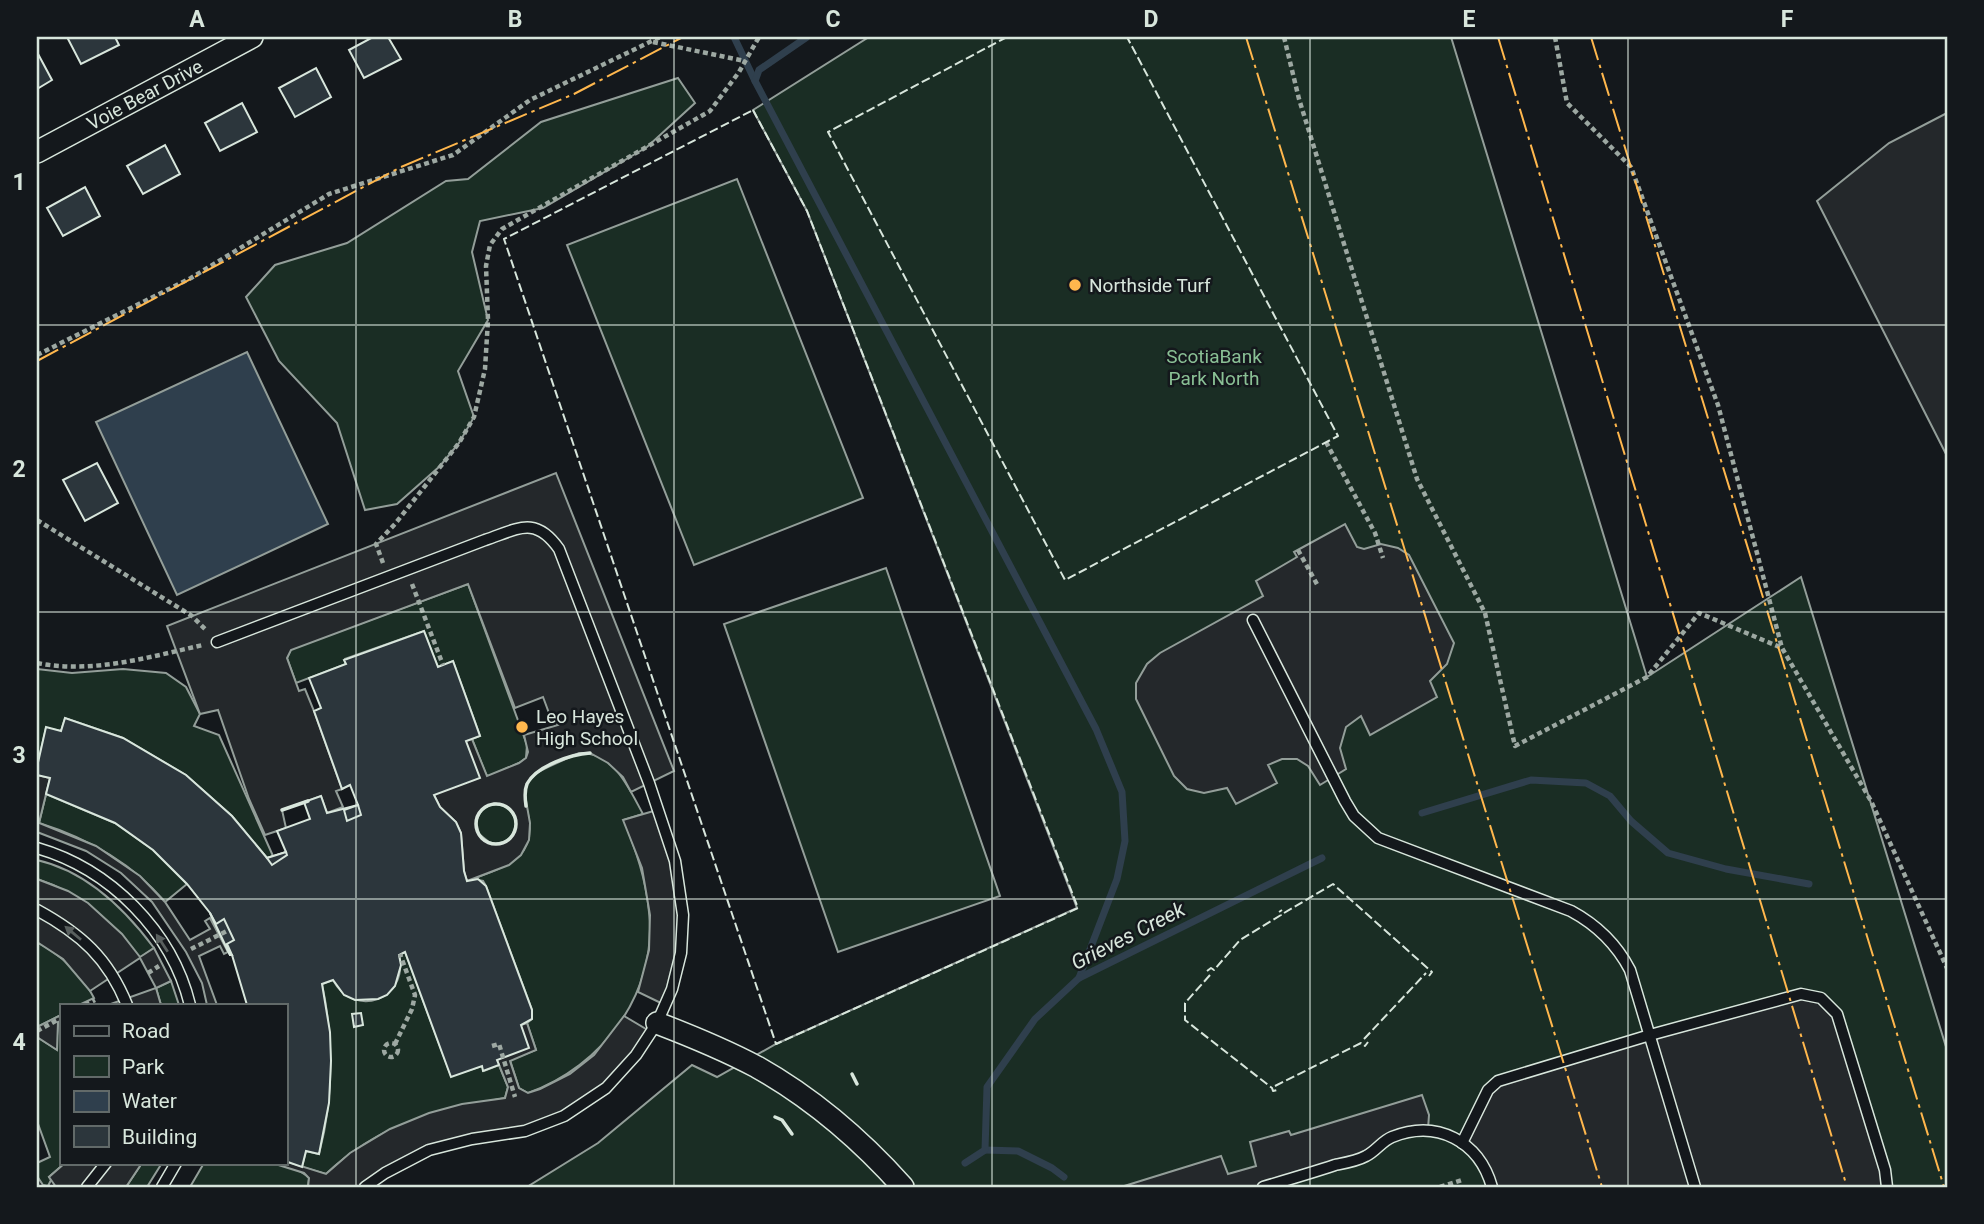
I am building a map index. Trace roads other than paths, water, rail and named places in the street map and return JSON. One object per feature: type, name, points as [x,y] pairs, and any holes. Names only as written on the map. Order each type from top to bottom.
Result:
[{"type":"street","name":"Voie Bear Drive","points":[[37,152],[252,37]]},
{"type":"street","points":[[657,1023],[756,1067],[804,1098],[849,1132],[903,1187]]},
{"type":"lane","points":[[217,642],[485,540],[528,527],[540,529],[559,549],[649,783],[675,861],[683,915],[681,953],[672,989],[657,1023],[636,1055],[606,1088],[564,1116],[525,1131],[472,1139],[429,1150],[385,1173],[365,1187]]},
{"type":"lane","points":[[1253,620],[1345,801],[1361,823],[1378,838],[1394,845],[1555,904],[1594,923],[1622,955],[1630,970],[1695,1187]]},
{"type":"lane","points":[[37,848],[84,867],[119,892],[150,923],[173,959],[190,1004]]},
{"type":"lane","points":[[37,910],[68,927],[100,957],[120,987],[127,1004]]},
{"type":"lane","points":[[1461,1143],[1488,1090],[1498,1081],[1650,1035],[1801,994],[1821,998],[1837,1014],[1888,1187]]},
{"type":"lane","points":[[1263,1187],[1367,1156],[1388,1138],[1428,1129],[1461,1143],[1480,1160],[1492,1187]]},
{"type":"lane","points":[[87,1187],[105,1164]]},
{"type":"lane","points":[[162,1187],[175,1164]]},
{"type":"water","points":[[247,352],[328,524],[177,595],[96,422]]},
{"type":"waterway","points":[[734,37],[755,81]]},
{"type":"waterway","points":[[807,37],[759,70],[755,81],[1096,729],[1122,792],[1125,841],[1117,879],[1079,978]]},
{"type":"waterway","name":"Grieves Creek","points":[[1422,813],[1531,780],[1586,783],[1610,796],[1631,821],[1668,853],[1726,869],[1809,884]]},
{"type":"waterway","name":"Grieves Creek","points":[[965,1163],[985,1150],[987,1087],[1035,1019],[1079,978],[1322,858]]},
{"type":"waterway","points":[[985,1150],[1018,1151],[1064,1177]]},
{"type":"place","name":"Northside Turf","points":[[1075,285]]},
{"type":"place","name":"Leo Hayes High School","points":[[522,727]]},
{"type":"park label","name":"ScotiaBank Park North","points":[[1214,367]]}]
